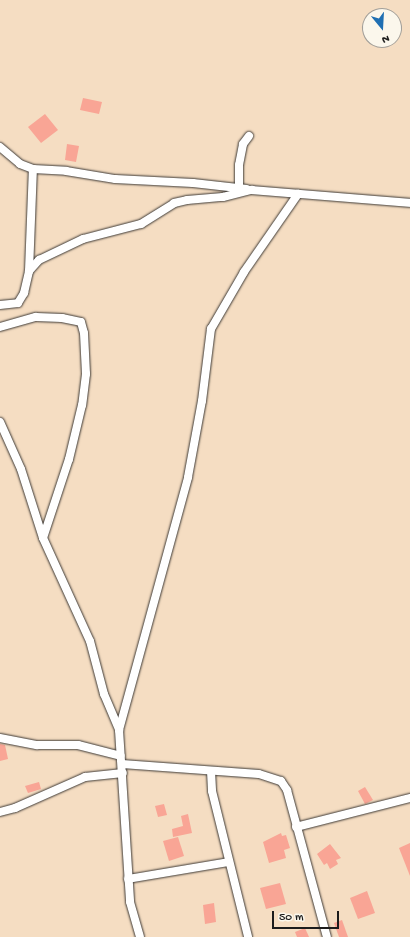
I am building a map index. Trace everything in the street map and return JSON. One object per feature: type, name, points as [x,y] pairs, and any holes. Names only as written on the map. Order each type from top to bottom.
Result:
[{"type":"street","points":[[239,188],[239,165],[243,144],[249,136]]},
{"type":"street","points":[[0,147],[20,164],[33,169],[66,171],[115,179],[410,203]]},
{"type":"street","points":[[0,305],[18,302],[24,292],[29,272],[33,169]]},
{"type":"street","points":[[29,272],[39,260],[57,250],[83,239],[141,224],[174,204],[223,197],[252,190]]},
{"type":"street","points":[[119,730],[188,477],[202,401],[211,329],[244,272],[298,194]]},
{"type":"street","points":[[0,327],[36,317],[62,318],[81,322],[84,333],[86,374],[82,405],[69,459],[43,538]]},
{"type":"street","points":[[0,422],[21,469],[43,538],[90,640],[104,694],[119,730],[123,773],[130,902],[140,937]]},
{"type":"street","points":[[0,738],[37,745],[78,745],[121,760],[211,771],[259,774],[281,781],[287,790],[326,937]]},
{"type":"street","points":[[211,771],[212,791],[248,937]]},
{"type":"street","points":[[0,812],[16,808],[85,777],[123,773]]},
{"type":"street","points":[[296,826],[410,798]]},
{"type":"street","points":[[128,879],[229,862]]},
{"type":"building","points":[[83,98],[102,102],[99,114],[80,110]]},
{"type":"building","points":[[45,114],[58,130],[41,143],[28,127]]},
{"type":"building","points":[[67,144],[79,146],[76,162],[65,160]]},
{"type":"building","points":[[0,744],[5,745],[8,759],[0,761]]},
{"type":"building","points":[[39,782],[41,789],[28,793],[25,786]]},
{"type":"building","points":[[365,787],[373,800],[365,804],[358,791]]},
{"type":"building","points":[[164,804],[167,815],[158,817],[155,806]]},
{"type":"building","points":[[188,814],[192,833],[173,837],[172,829],[183,826],[181,816]]},
{"type":"building","points":[[281,833],[282,836],[286,835],[290,848],[284,850],[286,858],[269,863],[263,842]]},
{"type":"building","points":[[178,837],[184,856],[169,861],[163,841]]},
{"type":"building","points":[[410,843],[410,876],[399,848]]},
{"type":"building","points":[[330,844],[341,858],[336,860],[338,864],[330,869],[327,863],[324,865],[317,854]]},
{"type":"building","points":[[280,883],[286,904],[266,909],[260,888]]},
{"type":"building","points":[[367,891],[375,913],[358,919],[350,898]]},
{"type":"building","points":[[214,903],[216,922],[205,924],[203,905]]},
{"type":"building","points":[[342,920],[348,937],[339,937],[334,923]]},
{"type":"building","points":[[305,928],[309,937],[297,937],[295,932]]}]
